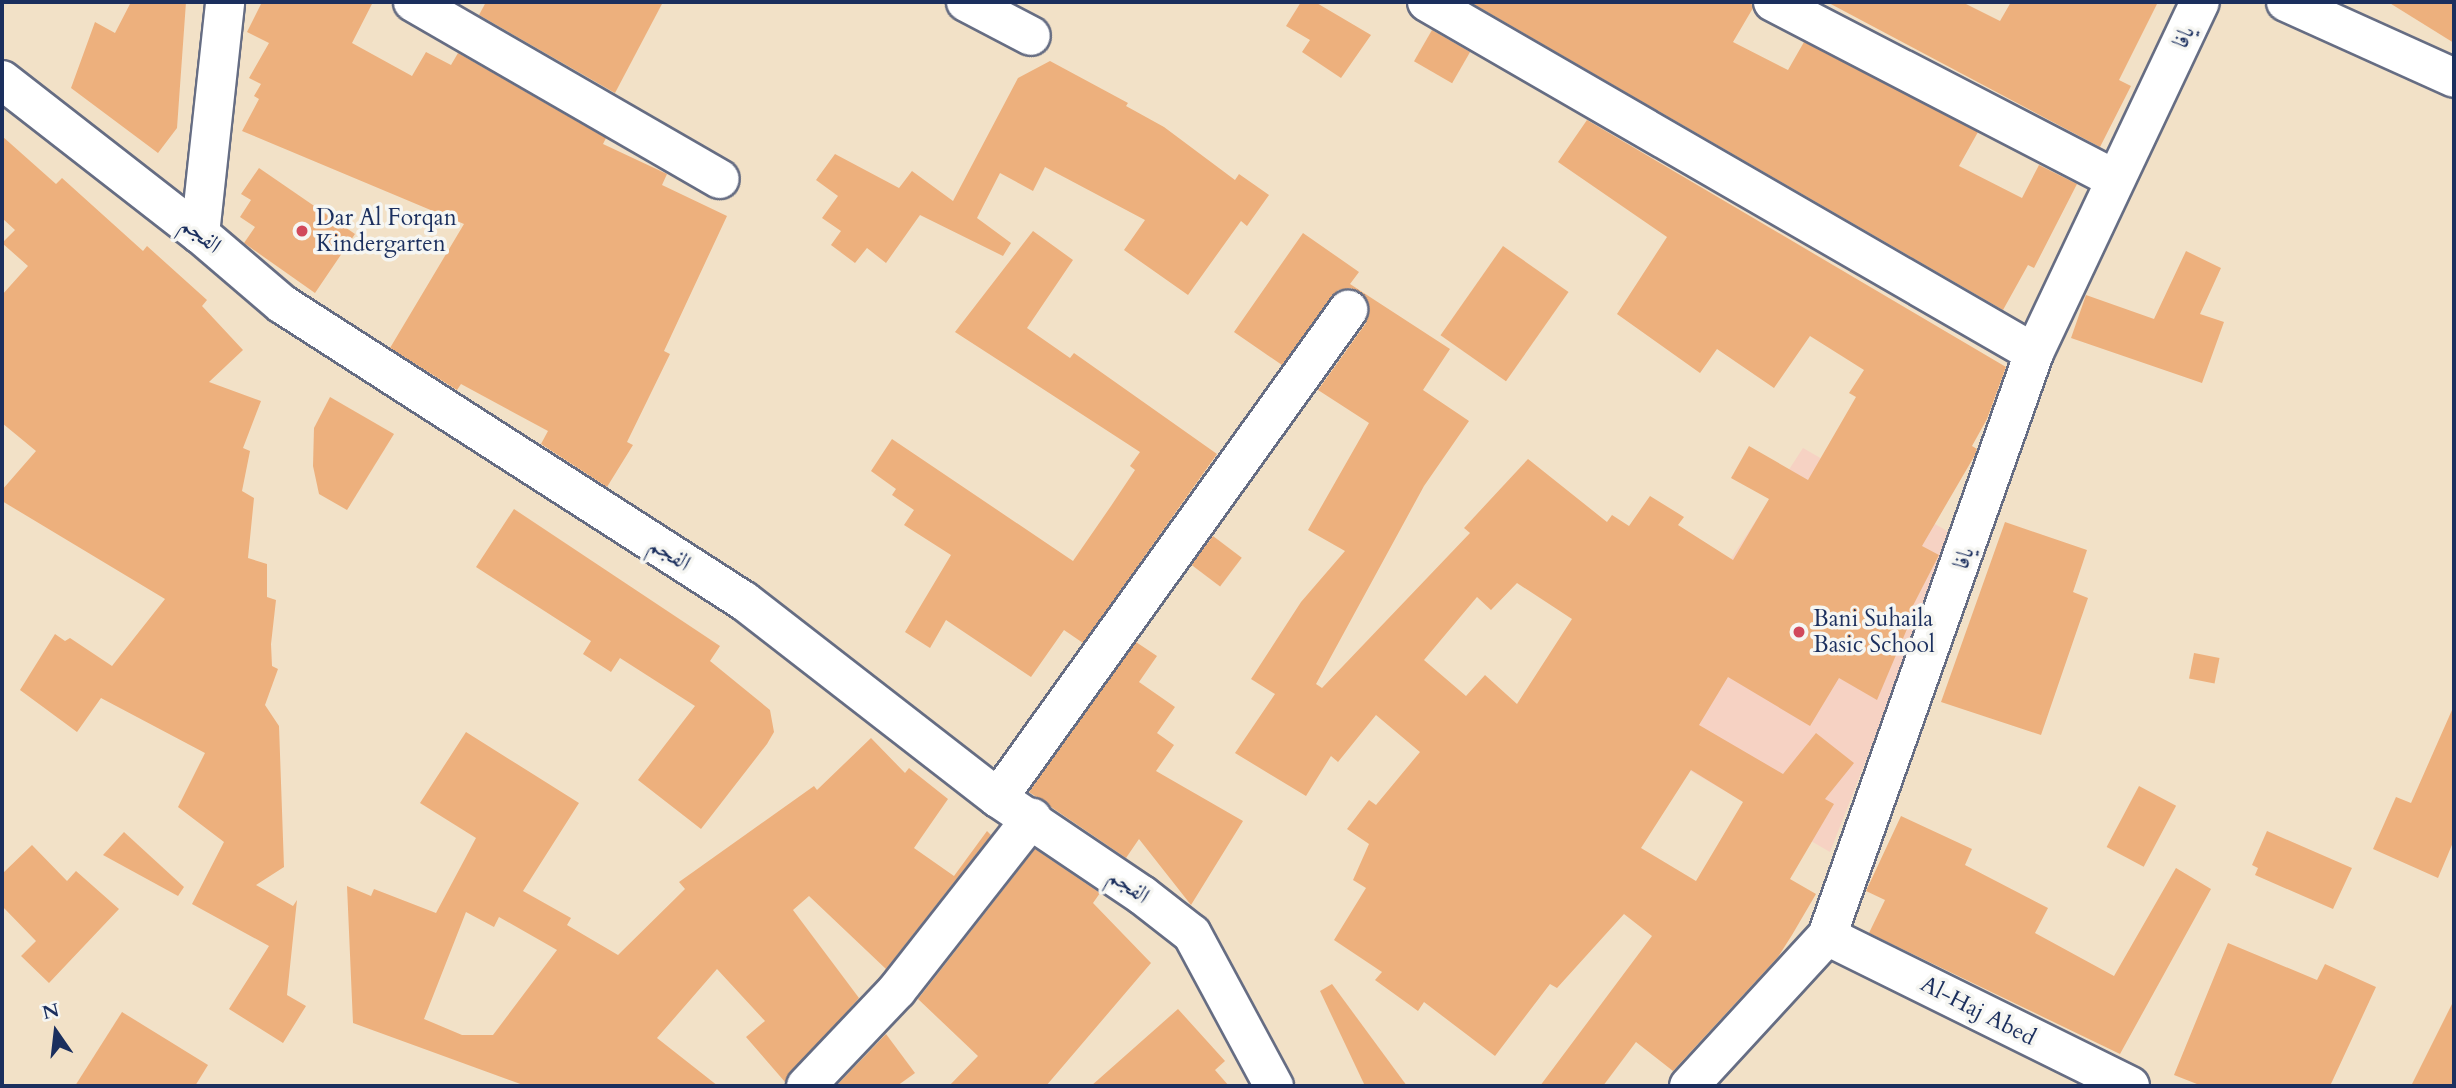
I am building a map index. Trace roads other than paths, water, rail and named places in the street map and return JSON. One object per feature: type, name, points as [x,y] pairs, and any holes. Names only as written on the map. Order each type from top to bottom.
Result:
[{"type":"street","points":[[200,234],[225,2]]},
{"type":"street","points":[[413,2],[720,179]]},
{"type":"street","points":[[966,2],[1031,36]]},
{"type":"street","points":[[1427,2],[2034,353]]},
{"type":"street","points":[[1773,2],[2115,179]]},
{"type":"street","name":"يافا","points":[[1689,1086],[1827,936],[2034,353],[2200,2]]},
{"type":"street","points":[[2286,2],[2454,78]]},
{"type":"street","name":"الفجم","points":[[2,80],[200,234],[282,304],[744,601],[998,798],[1032,818],[1192,934],[1274,1086]]},
{"type":"street","points":[[998,798],[1348,310]]},
{"type":"street","points":[[806,1086],[897,990],[1032,818]]},
{"type":"street","name":"Al-Haj Abed","points":[[1827,936],[2130,1086]]},
{"type":"place","name":"Dar Al Forqan Kindergarten","points":[[302,231]]},
{"type":"place","name":"Bani Suhaila Basic School","points":[[1799,632]]}]
